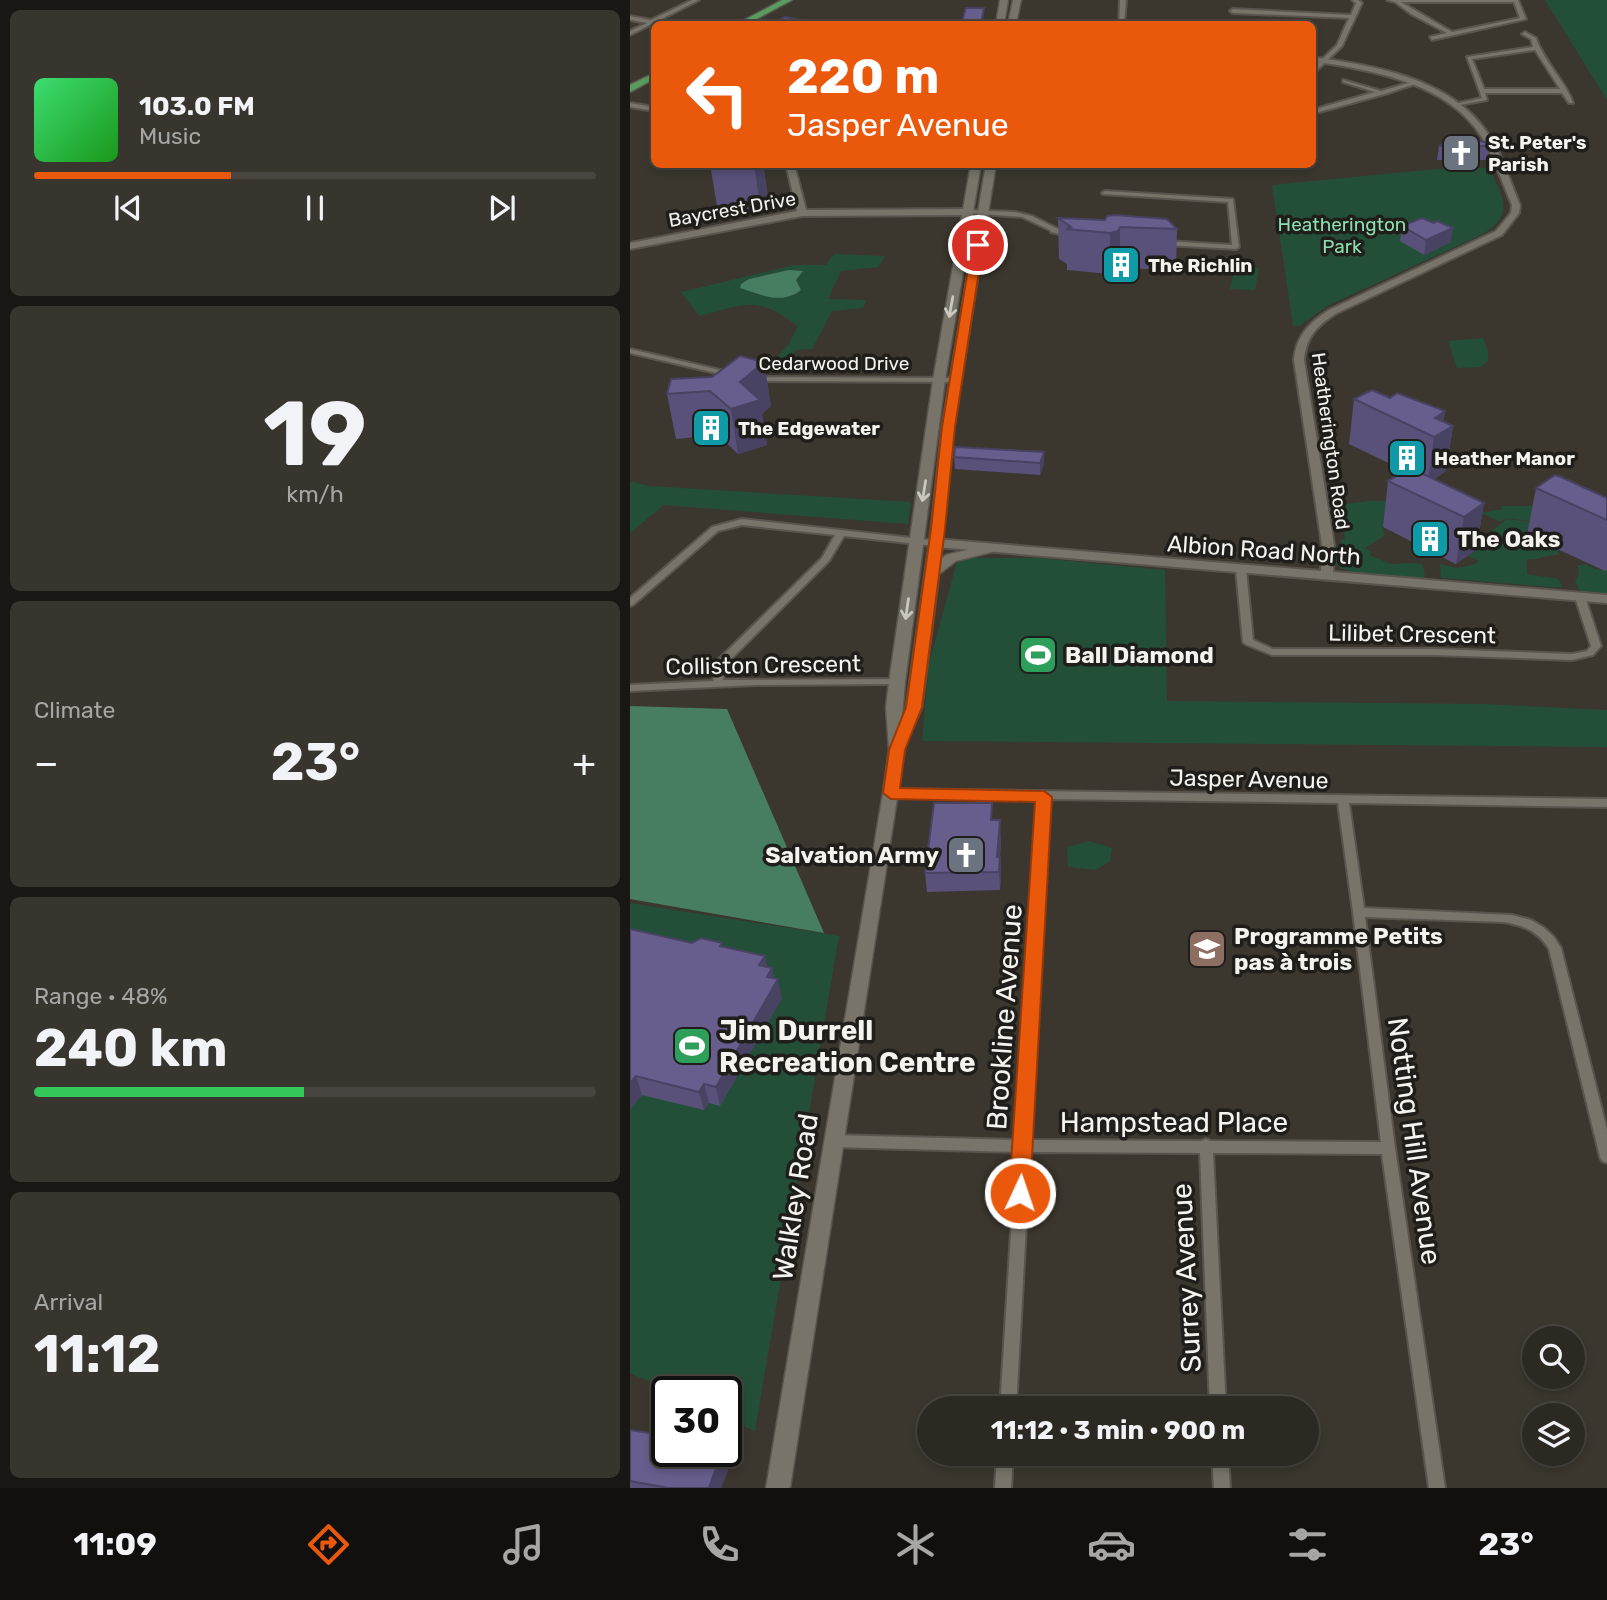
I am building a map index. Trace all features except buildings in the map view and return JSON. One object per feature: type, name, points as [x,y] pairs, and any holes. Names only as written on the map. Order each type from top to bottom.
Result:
[{"type":"main road","points":[[747,21],[788,0]]},
{"type":"main road","points":[[759,21],[799,0]]},
{"type":"main road","points":[[1000,21],[1004,0]]},
{"type":"main road","points":[[1013,21],[1017,0]]},
{"type":"main road","points":[[630,83],[651,72]]},
{"type":"main road","points":[[630,89],[651,78]]},
{"type":"main road","name":"Walkley Road","points":[[897,750],[914,707],[933,572],[948,427],[990,168]]},
{"type":"main road","name":"Walkley Road","points":[[778,1488],[891,793],[897,750],[894,708],[897,682],[939,380],[975,169]]},
{"type":"main road","points":[[933,572],[951,558],[991,548]]},
{"type":"street","points":[[654,21],[696,0]]},
{"type":"street","points":[[1122,21],[1123,0]]},
{"type":"street","points":[[1316,70],[1339,46],[1359,4],[1356,0],[1369,0]]},
{"type":"street","points":[[1390,0],[1515,0],[1523,19],[1432,38]]},
{"type":"street","points":[[1396,0],[1406,9],[1429,19],[1452,34]]},
{"type":"street","points":[[1233,11],[1353,17]]},
{"type":"street","points":[[630,18],[651,22]]},
{"type":"street","points":[[630,33],[651,22]]},
{"type":"street","points":[[1505,24],[1533,38],[1536,48],[1571,102]]},
{"type":"street","points":[[1456,105],[1485,99],[1469,58],[1536,48]]},
{"type":"street","name":"Heatherington Road","points":[[1316,60],[1371,70],[1415,83],[1456,105],[1480,128],[1502,170],[1516,205],[1510,222],[1491,238],[1332,312],[1312,326],[1300,342],[1299,360],[1328,545],[1327,575]]},
{"type":"street","points":[[1345,81],[1382,93]]},
{"type":"street","points":[[1316,112],[1415,83]]},
{"type":"street","points":[[1483,91],[1565,91]]},
{"type":"street","points":[[630,105],[651,109]]},
{"type":"street","points":[[791,168],[802,213]]},
{"type":"street","points":[[1105,193],[1231,200],[1236,247],[1153,242]]},
{"type":"street","points":[[968,212],[1030,217],[1053,231],[1081,233]]},
{"type":"street","name":"Baycrest Drive","points":[[630,246],[802,213],[968,212]]},
{"type":"street","name":"Cedarwood Drive","points":[[630,351],[739,376]]},
{"type":"street","name":"Cedarwood Drive","points":[[749,378],[957,380]]},
{"type":"street","points":[[630,603],[715,528],[725,524],[742,522],[918,541]]},
{"type":"street","points":[[717,684],[721,663],[826,559],[840,534]]},
{"type":"street","name":"Albion Road North","points":[[918,541],[1607,599]]},
{"type":"street","name":"Lilibet Crescent","points":[[1241,570],[1248,642],[1272,652],[1435,652],[1572,657],[1590,653],[1596,646],[1580,597]]},
{"type":"street","name":"Colliston Crescent","points":[[630,688],[897,682]]},
{"type":"street","name":"Jasper Avenue","points":[[891,793],[1607,803]]},
{"type":"street","name":"Brookline Avenue","points":[[1009,1396],[1044,797]]},
{"type":"street","name":"Notting Hill Avenue","points":[[1343,801],[1388,1148],[1437,1488]]},
{"type":"street","points":[[1359,912],[1503,918],[1538,927],[1555,948],[1607,1157]]},
{"type":"street","name":"Hampstead Place","points":[[833,1141],[1022,1146],[1388,1148]]},
{"type":"street","name":"Surrey Avenue","points":[[1206,1145],[1217,1396]]},
{"type":"street","points":[[1003,1488],[1004,1466]]},
{"type":"street","points":[[1221,1466],[1222,1488]]},
{"type":"green space","points":[[1545,0],[1607,0],[1607,100]]},
{"type":"green space","name":"Heatherington Park","points":[[1448,168],[1489,168],[1503,204],[1500,219],[1493,227],[1329,305],[1299,326],[1293,325],[1272,185]]},
{"type":"green space","points":[[834,254],[885,256],[878,267],[841,271],[828,299],[866,300],[863,308],[832,311],[812,349],[796,350],[783,369],[767,368],[789,344],[798,326],[784,316],[761,306],[740,306],[699,316],[681,292],[794,265],[826,265]]},
{"type":"green space","points":[[1235,267],[1259,268],[1255,290],[1230,289]]},
{"type":"green space","points":[[789,270],[803,271],[796,280],[801,290],[794,295],[779,298],[740,288],[741,284],[749,279]]},
{"type":"green space","points":[[1483,338],[1488,351],[1488,361],[1480,367],[1457,368],[1448,341]]},
{"type":"green space","points":[[630,481],[648,486],[911,502],[908,524],[664,505],[630,533]]},
{"type":"green space","points":[[1368,501],[1423,501],[1383,527],[1384,536],[1365,548],[1372,552],[1370,555],[1390,564],[1423,565],[1425,577],[1378,576],[1352,572],[1335,564],[1335,546],[1341,546],[1341,540],[1345,539],[1344,532],[1334,532],[1330,506]]},
{"type":"green space","points":[[1501,506],[1607,506],[1539,522],[1506,518],[1500,522],[1481,513],[1502,509]]},
{"type":"green space","points":[[1507,519],[1539,523],[1535,523],[1524,533],[1559,550],[1557,555],[1527,559],[1527,574],[1558,579],[1561,588],[1441,578],[1440,564],[1456,568],[1476,564],[1478,560],[1468,556],[1493,537],[1487,534]]},
{"type":"green space","points":[[958,558],[1038,558],[1165,570],[1167,701],[1482,704],[1607,710],[1607,747],[922,741],[929,664]]},
{"type":"green space","points":[[1586,564],[1594,569],[1607,570],[1607,594],[1580,591],[1575,582],[1579,573],[1578,565]]},
{"type":"green space","points":[[630,706],[727,709],[824,933],[630,899]]},
{"type":"green space","points":[[1089,841],[1112,848],[1110,861],[1096,870],[1068,867],[1067,847]]},
{"type":"green space","name":"Jim Durrell Recreation Centre","points":[[630,903],[839,936],[755,1431],[742,1425],[742,1376],[651,1376],[651,1382],[630,1373]]},
{"type":"place","name":"St. Peter's Parish","points":[[1461,153]]},
{"type":"place","name":"The Richlin","points":[[1121,265]]},
{"type":"place","name":"The Edgewater","points":[[711,428]]},
{"type":"place","name":"Heather Manor","points":[[1407,458]]},
{"type":"place","name":"The Oaks","points":[[1430,539]]},
{"type":"place","name":"Ball Diamond","points":[[1038,655]]},
{"type":"place","name":"Salvation Army","points":[[966,855]]},
{"type":"place","name":"Programme Petits pas à trois","points":[[1207,949]]},
{"type":"place","name":"Jim Durrell Recreation Centre","points":[[692,1046]]},
{"type":"route","points":[[978,245],[948,427],[938,529],[914,707],[897,750],[891,793],[1044,797],[1020,1193]]}]
